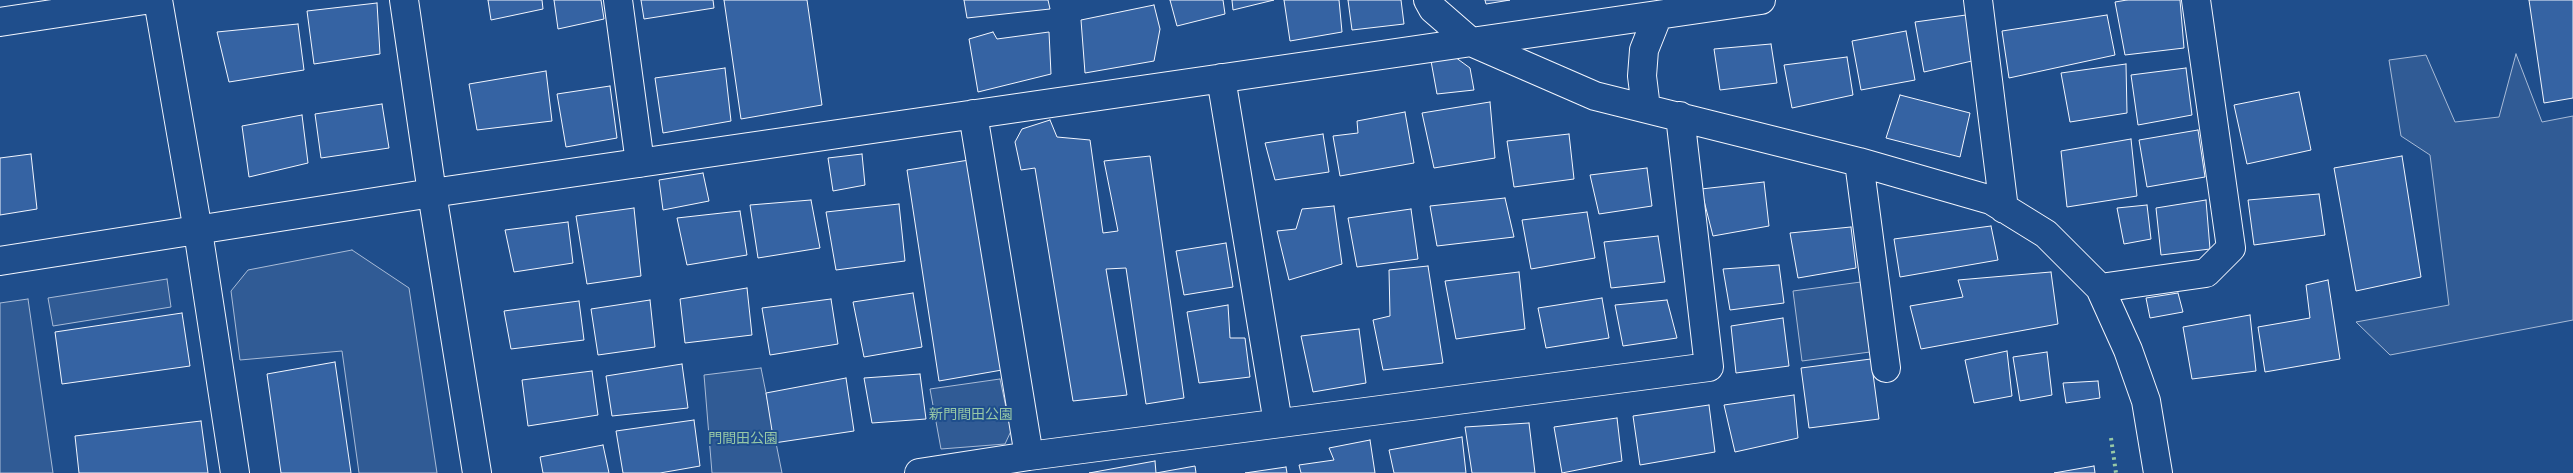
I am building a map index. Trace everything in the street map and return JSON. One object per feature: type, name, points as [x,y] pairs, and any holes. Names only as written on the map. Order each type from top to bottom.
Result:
[{"type":"street","points":[[0,22],[145,0]]},
{"type":"street","points":[[158,0],[198,231],[235,473]]},
{"type":"street","points":[[404,0],[432,193],[477,473]]},
{"type":"street","points":[[618,0],[640,163]]},
{"type":"street","points":[[1428,0],[1433,9],[1471,42],[1595,96],[1859,162],[1991,200],[2046,234],[2100,288],[2128,350],[2146,401],[2158,473]]},
{"type":"street","points":[[0,261],[432,193],[1761,0]]},
{"type":"street","points":[[1978,0],[2004,209]]},
{"type":"street","points":[[2100,288],[2206,273],[2231,248],[2196,0]]},
{"type":"street","points":[[1646,108],[1642,76],[1644,50],[1658,15]]},
{"type":"street","points":[[1221,78],[1278,424]]},
{"type":"street","points":[[973,114],[1029,456]]},
{"type":"street","points":[[920,473],[1029,456],[1709,366],[1680,116]]},
{"type":"street","points":[[1859,162],[1886,368]]},
{"type":"shaded area","points":[[2516,54],[2542,122],[2573,116],[2573,320],[2390,355],[2356,322],[2449,305],[2430,155],[2401,136],[2389,60],[2426,55],[2455,122],[2499,117]]},
{"type":"shaded area","points":[[352,250],[409,288],[437,473],[359,473],[342,351],[240,360],[231,291],[248,270]]},
{"type":"shaded area","points":[[167,279],[171,307],[53,326],[48,298]]},
{"type":"shaded area","points":[[1861,282],[1870,352],[1802,361],[1793,291]]},
{"type":"shaded area","points":[[28,299],[53,473],[0,473],[0,303]]},
{"type":"shaded area","name":"門間田公園","points":[[761,368],[782,473],[712,473],[704,375]]},
{"type":"shaded area","name":"新門間田公園","points":[[1000,379],[1011,431],[1005,444],[941,449],[930,389]]},
{"type":"building","points":[[488,0],[542,0],[543,9],[491,20]]},
{"type":"building","points":[[554,0],[601,0],[604,19],[558,29]]},
{"type":"building","points":[[641,0],[713,0],[714,8],[644,19]]},
{"type":"building","points":[[724,0],[807,0],[822,105],[741,119]]},
{"type":"building","points":[[964,0],[1048,0],[1050,9],[967,18]]},
{"type":"building","points":[[1170,0],[1223,0],[1225,14],[1177,26]]},
{"type":"building","points":[[1232,0],[1274,0],[1233,10]]},
{"type":"building","points":[[1284,0],[1339,0],[1342,32],[1290,41]]},
{"type":"building","points":[[1348,0],[1401,0],[1404,24],[1352,30]]},
{"type":"building","points":[[1485,0],[1510,0],[1486,4]]},
{"type":"building","points":[[2127,0],[2180,0],[2184,48],[2125,55],[2115,2]]},
{"type":"building","points":[[2529,0],[2573,0],[2573,98],[2544,103]]},
{"type":"building","points":[[377,3],[380,54],[314,64],[307,11]]},
{"type":"building","points":[[1154,5],[1160,29],[1154,61],[1085,73],[1081,20]]},
{"type":"building","points":[[1966,15],[1972,61],[1924,72],[1915,22]]},
{"type":"building","points":[[2107,15],[2115,55],[2009,78],[2002,31]]},
{"type":"building","points":[[298,24],[304,70],[229,82],[217,32]]},
{"type":"building","points":[[1906,31],[1915,80],[1861,90],[1852,41]]},
{"type":"building","points":[[993,32],[997,39],[1049,32],[1051,74],[978,92],[969,39]]},
{"type":"building","points":[[1771,44],[1777,83],[1720,90],[1714,49]]},
{"type":"building","points":[[1455,57],[1470,68],[1474,90],[1437,94],[1431,61]]},
{"type":"building","points":[[1847,57],[1853,95],[1792,108],[1784,65]]},
{"type":"building","points":[[2126,64],[2127,113],[2070,122],[2061,73]]},
{"type":"building","points":[[725,68],[731,121],[663,133],[655,78]]},
{"type":"building","points":[[2186,68],[2192,115],[2138,125],[2131,75]]},
{"type":"building","points":[[546,71],[552,121],[477,130],[469,84]]},
{"type":"building","points":[[610,86],[617,138],[566,147],[557,94]]},
{"type":"building","points":[[2299,92],[2311,150],[2247,164],[2234,105]]},
{"type":"building","points":[[1900,95],[1970,113],[1960,157],[1886,138]]},
{"type":"building","points":[[1490,102],[1495,158],[1434,168],[1422,113]]},
{"type":"building","points":[[382,104],[389,148],[321,158],[315,114]]},
{"type":"building","points":[[1405,112],[1414,163],[1340,176],[1333,136],[1358,133],[1357,121]]},
{"type":"building","points":[[302,115],[308,163],[249,177],[242,126]]},
{"type":"building","points":[[1050,120],[1057,137],[1090,140],[1103,233],[1118,231],[1104,161],[1150,156],[1184,398],[1146,404],[1126,268],[1106,269],[1127,395],[1073,401],[1035,168],[1021,170],[1015,142],[1022,129]]},
{"type":"building","points":[[2198,130],[2205,177],[2147,187],[2139,140]]},
{"type":"building","points":[[1323,134],[1329,172],[1275,180],[1265,143]]},
{"type":"building","points":[[1569,134],[1574,179],[1514,187],[1507,141]]},
{"type":"building","points":[[2131,139],[2137,196],[2067,207],[2061,151]]},
{"type":"building","points":[[31,154],[37,209],[0,215],[0,158]]},
{"type":"building","points":[[862,154],[865,185],[833,191],[828,158]]},
{"type":"building","points":[[2402,156],[2421,277],[2356,291],[2334,168]]},
{"type":"building","points":[[969,160],[1002,370],[939,381],[907,170]]},
{"type":"building","points":[[1647,168],[1652,206],[1599,214],[1590,175]]},
{"type":"building","points":[[703,173],[709,201],[663,210],[659,180]]},
{"type":"building","points":[[1764,182],[1769,226],[1713,236],[1701,189]]},
{"type":"building","points":[[2319,194],[2325,235],[2254,245],[2248,200]]},
{"type":"building","points":[[1505,198],[1514,237],[1437,246],[1430,206]]},
{"type":"building","points":[[811,200],[820,248],[758,258],[750,205]]},
{"type":"building","points":[[2206,200],[2210,249],[2161,255],[2156,208]]},
{"type":"building","points":[[899,204],[905,261],[836,270],[826,212]]},
{"type":"building","points":[[2147,205],[2151,239],[2124,244],[2117,208]]},
{"type":"building","points":[[1334,206],[1342,264],[1289,280],[1277,231],[1296,229],[1302,209]]},
{"type":"building","points":[[634,208],[641,276],[587,284],[576,216]]},
{"type":"building","points":[[1411,209],[1418,259],[1357,267],[1348,218]]},
{"type":"building","points":[[740,211],[747,255],[687,265],[677,218]]},
{"type":"building","points":[[1587,212],[1595,258],[1531,269],[1522,220]]},
{"type":"building","points":[[568,222],[573,263],[514,272],[505,230]]},
{"type":"building","points":[[1991,226],[1998,260],[1900,277],[1894,239]]},
{"type":"building","points":[[1851,227],[1856,268],[1798,278],[1790,233]]},
{"type":"building","points":[[1658,236],[1665,282],[1611,288],[1604,242]]},
{"type":"building","points":[[1226,243],[1233,287],[1184,295],[1176,251]]},
{"type":"building","points":[[1779,265],[1784,303],[1730,310],[1723,269]]},
{"type":"building","points":[[1428,266],[1443,363],[1383,370],[1373,320],[1390,316],[1389,270]]},
{"type":"building","points":[[1519,272],[1525,329],[1456,339],[1445,281]]},
{"type":"building","points":[[2051,272],[2058,324],[1921,349],[1910,306],[1963,297],[1958,280]]},
{"type":"building","points":[[2328,280],[2340,359],[2265,372],[2258,327],[2310,318],[2306,285]]},
{"type":"building","points":[[747,288],[752,335],[685,343],[680,299]]},
{"type":"building","points":[[913,293],[922,347],[864,357],[853,302]]},
{"type":"building","points":[[2178,293],[2183,312],[2150,318],[2146,298]]},
{"type":"building","points":[[1602,298],[1609,338],[1546,348],[1538,308]]},
{"type":"building","points":[[831,299],[838,344],[770,355],[762,308]]},
{"type":"building","points":[[650,300],[655,347],[598,355],[591,309]]},
{"type":"building","points":[[1667,300],[1677,338],[1623,346],[1615,305]]},
{"type":"building","points":[[579,301],[584,340],[511,349],[504,311]]},
{"type":"building","points":[[1228,305],[1230,338],[1245,338],[1250,377],[1199,383],[1187,312]]},
{"type":"building","points":[[182,313],[190,366],[62,384],[55,332]]},
{"type":"building","points":[[2250,315],[2256,371],[2192,379],[2183,327]]},
{"type":"building","points":[[1783,318],[1789,366],[1736,373],[1731,326]]},
{"type":"building","points":[[1359,329],[1366,383],[1313,392],[1301,336]]},
{"type":"building","points":[[2007,351],[2012,396],[1974,403],[1965,360]]},
{"type":"building","points":[[2047,352],[2052,395],[2020,401],[2013,357]]},
{"type":"building","points":[[1871,359],[1879,419],[1809,428],[1801,368]]},
{"type":"building","points":[[335,362],[351,473],[281,473],[267,374]]},
{"type":"building","points":[[682,364],[688,408],[612,416],[606,376]]},
{"type":"building","points":[[592,371],[598,415],[528,426],[522,380]]},
{"type":"building","points":[[920,374],[926,419],[872,423],[864,378]]},
{"type":"building","points":[[846,378],[854,431],[774,443],[766,393]]},
{"type":"building","points":[[2098,381],[2100,398],[2066,403],[2063,383]]},
{"type":"building","points":[[1794,395],[1798,438],[1735,452],[1724,405]]},
{"type":"building","points":[[1709,405],[1715,452],[1640,465],[1633,416]]},
{"type":"building","points":[[1617,418],[1622,461],[1562,473],[1554,427]]},
{"type":"building","points":[[694,420],[700,466],[660,473],[623,473],[616,431]]},
{"type":"building","points":[[201,421],[208,473],[79,473],[75,436]]},
{"type":"building","points":[[1529,423],[1535,473],[1472,473],[1465,427]]},
{"type":"building","points":[[1462,437],[1466,473],[1394,473],[1389,450]]},
{"type":"building","points":[[1370,440],[1375,473],[1301,473],[1299,465],[1334,460],[1329,448]]},
{"type":"building","points":[[603,445],[609,473],[543,473],[540,457]]},
{"type":"building","points":[[1155,461],[1156,473],[1089,473]]},
{"type":"building","points":[[1195,466],[1196,473],[1156,473]]},
{"type":"building","points":[[2094,466],[2095,473],[2054,473]]},
{"type":"building","points":[[1286,467],[1287,473],[1245,473]]},
{"type":"hedge","points":[[2111,438],[2116,473]]}]
